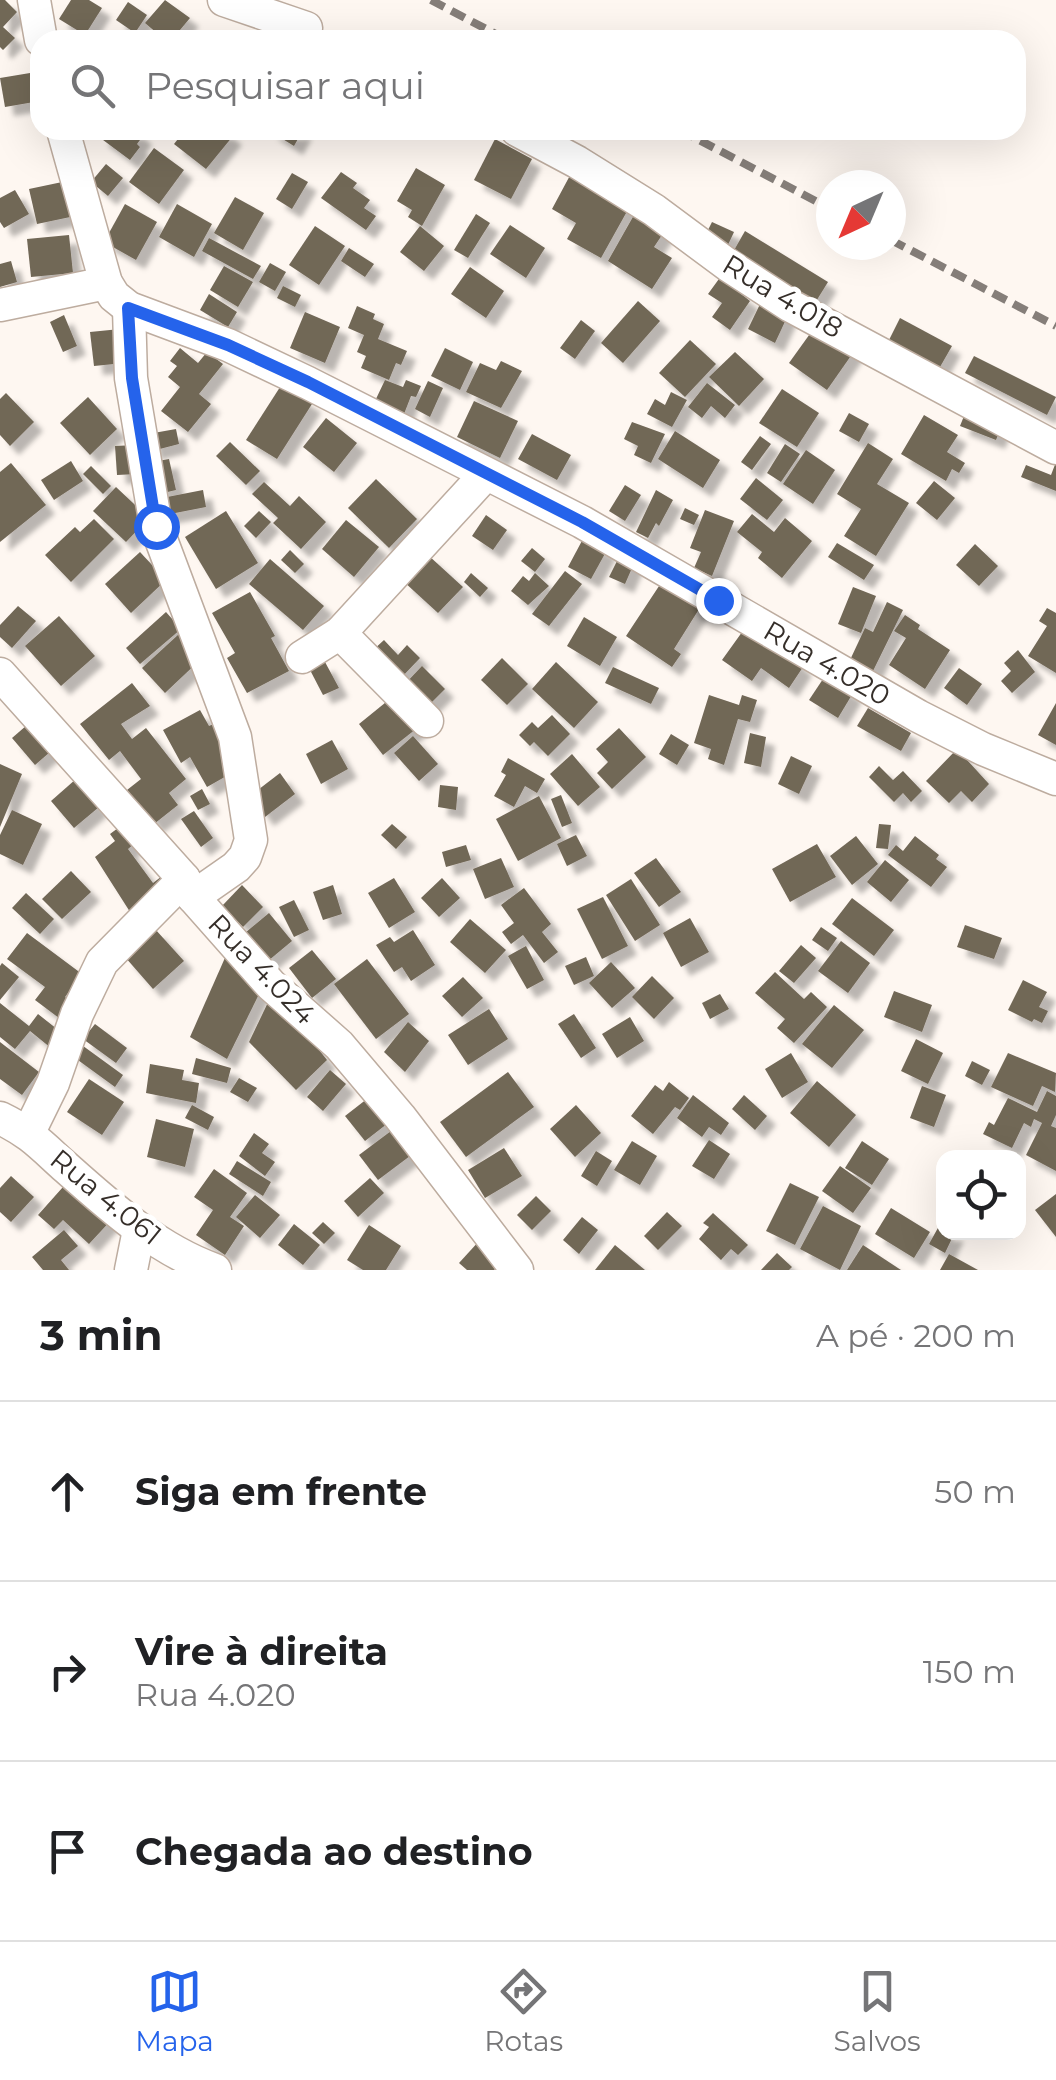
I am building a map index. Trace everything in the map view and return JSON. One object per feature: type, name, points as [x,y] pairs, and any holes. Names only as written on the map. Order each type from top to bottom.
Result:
[{"type":"street","points":[[34,0],[39,30]]},
{"type":"street","points":[[224,0],[308,30]]},
{"type":"street","points":[[254,0],[311,30]]},
{"type":"street","name":"Rua 4.020","points":[[67,140],[106,282],[128,308],[276,368],[598,531],[918,716],[983,749],[1056,779]]},
{"type":"street","name":"Rua 4.018","points":[[536,140],[654,210],[791,306],[1056,448]]},
{"type":"street","points":[[0,305],[106,282]]},
{"type":"street","points":[[15,1125],[53,1083],[77,1014],[102,962],[188,888],[236,866],[245,858],[251,840],[236,737],[156,526],[132,378],[128,308]]},
{"type":"street","points":[[302,657],[340,633],[485,475]]},
{"type":"street","points":[[340,633],[428,721]]},
{"type":"street","name":"Rua 4.024","points":[[0,674],[270,985],[339,1045],[400,1117],[517,1270]]},
{"type":"street","name":"Rua 4.061","points":[[15,1125],[139,1230],[215,1270]]},
{"type":"street","points":[[131,1270],[139,1230]]},
{"type":"building","points":[[0,0],[17,12],[3,27],[15,38],[3,50],[0,47]]},
{"type":"building","points":[[71,0],[89,0],[102,8],[88,30],[77,30],[59,19]]},
{"type":"building","points":[[165,0],[190,18],[180,30],[153,30],[145,23]]},
{"type":"building","points":[[128,2],[147,15],[137,30],[116,20]]},
{"type":"building","points":[[30,73],[30,103],[5,107],[0,78]]},
{"type":"building","points":[[103,140],[140,140],[140,147],[130,160]]},
{"type":"building","points":[[177,140],[230,140],[206,169],[174,144]]},
{"type":"building","points":[[494,140],[532,159],[511,199],[474,180]]},
{"type":"building","points":[[154,148],[184,170],[159,204],[129,182]]},
{"type":"building","points":[[106,164],[123,178],[108,196],[91,182]]},
{"type":"building","points":[[416,168],[445,185],[422,226],[408,217],[412,210],[397,201]]},
{"type":"building","points":[[574,168],[630,206],[601,258],[567,239],[576,223],[552,209]]},
{"type":"building","points":[[341,172],[357,183],[353,188],[370,200],[364,208],[376,216],[366,230],[321,198]]},
{"type":"building","points":[[292,173],[308,182],[292,209],[276,199]]},
{"type":"building","points":[[67,181],[75,216],[37,224],[29,189]]},
{"type":"building","points":[[15,190],[29,214],[4,228],[0,222],[0,198]]},
{"type":"building","points":[[235,197],[264,213],[243,250],[214,233]]},
{"type":"building","points":[[125,204],[157,222],[136,260],[104,242]]},
{"type":"building","points":[[177,204],[212,224],[194,257],[159,237]]},
{"type":"building","points":[[638,208],[668,226],[654,247],[672,258],[652,289],[608,261]]},
{"type":"building","points":[[476,214],[490,223],[468,258],[454,250]]},
{"type":"building","points":[[712,222],[734,232],[727,247],[705,236]]},
{"type":"building","points":[[510,225],[545,248],[526,278],[490,254]]},
{"type":"building","points":[[315,226],[345,246],[319,285],[289,265]]},
{"type":"building","points":[[420,226],[444,246],[424,271],[400,252]]},
{"type":"building","points":[[745,231],[828,282],[815,303],[733,252]]},
{"type":"building","points":[[69,235],[73,273],[31,277],[27,239]]},
{"type":"building","points":[[209,238],[261,266],[253,279],[202,251]]},
{"type":"building","points":[[349,248],[374,264],[365,277],[341,261]]},
{"type":"building","points":[[11,261],[17,282],[0,287],[0,264]]},
{"type":"building","points":[[270,263],[286,272],[275,291],[259,282]]},
{"type":"building","points":[[224,266],[253,282],[238,307],[210,290]]},
{"type":"building","points":[[470,267],[504,291],[486,318],[451,294]]},
{"type":"building","points":[[724,272],[740,284],[736,290],[750,301],[730,330],[712,317],[722,303],[708,294]]},
{"type":"building","points":[[283,286],[301,295],[295,307],[277,298]]},
{"type":"building","points":[[209,294],[237,312],[228,327],[200,310]]},
{"type":"building","points":[[762,300],[789,313],[775,343],[748,329]]},
{"type":"building","points":[[638,301],[660,321],[623,363],[601,343]]},
{"type":"building","points":[[357,306],[375,314],[373,319],[384,324],[378,339],[407,351],[401,365],[396,363],[389,380],[361,368],[366,356],[357,352],[364,335],[348,328]]},
{"type":"building","points":[[305,312],[340,327],[325,363],[290,348]]},
{"type":"building","points":[[64,315],[77,346],[63,352],[50,322]]},
{"type":"building","points":[[900,318],[952,346],[940,367],[889,340]]},
{"type":"building","points":[[581,320],[595,331],[575,359],[560,348]]},
{"type":"building","points":[[817,324],[855,350],[827,390],[789,363]]},
{"type":"building","points":[[120,329],[124,363],[94,366],[90,332]]},
{"type":"building","points":[[690,340],[716,364],[685,397],[659,373]]},
{"type":"building","points":[[180,348],[198,363],[207,352],[223,364],[199,394],[211,404],[188,432],[161,411],[180,387],[168,377],[177,366],[170,361]]},
{"type":"building","points":[[445,348],[473,362],[460,390],[431,376]]},
{"type":"building","points":[[735,352],[764,379],[739,406],[709,377]]},
{"type":"building","points":[[974,356],[1056,397],[1047,415],[965,373]]},
{"type":"building","points":[[501,361],[522,371],[501,408],[466,392],[480,363],[496,370]]},
{"type":"building","points":[[385,380],[403,387],[406,380],[421,386],[416,397],[411,396],[404,414],[375,401]]},
{"type":"building","points":[[428,381],[443,388],[430,417],[415,409]]},
{"type":"building","points":[[707,383],[735,405],[725,418],[711,406],[702,418],[688,407]]},
{"type":"building","points":[[282,384],[312,404],[277,459],[246,440]]},
{"type":"building","points":[[782,389],[819,413],[797,447],[759,423]]},
{"type":"building","points":[[671,392],[687,400],[672,427],[647,414],[655,399],[665,405]]},
{"type":"building","points":[[6,393],[34,422],[10,446],[0,435],[0,399]]},
{"type":"building","points":[[88,397],[117,429],[90,455],[60,423]]},
{"type":"building","points":[[474,401],[518,421],[500,458],[457,437]]},
{"type":"building","points":[[968,406],[1004,420],[996,440],[960,426]]},
{"type":"building","points":[[849,413],[869,424],[859,442],[839,431]]},
{"type":"building","points":[[924,415],[958,435],[947,452],[965,463],[959,473],[952,469],[946,481],[901,454]]},
{"type":"building","points":[[326,418],[357,443],[334,472],[303,447]]},
{"type":"building","points":[[632,422],[665,434],[651,463],[634,455],[638,446],[624,439]]},
{"type":"building","points":[[176,429],[179,444],[152,451],[148,434]]},
{"type":"building","points":[[675,431],[720,460],[703,488],[658,459]]},
{"type":"building","points":[[532,434],[571,455],[557,480],[518,459]]},
{"type":"building","points":[[760,436],[771,444],[752,470],[741,462]]},
{"type":"building","points":[[230,442],[260,471],[246,485],[216,456]]},
{"type":"building","points":[[868,443],[893,459],[877,484],[909,503],[876,556],[844,536],[861,509],[837,494]]},
{"type":"building","points":[[785,444],[800,454],[781,482],[767,473]]},
{"type":"building","points":[[135,445],[137,474],[117,475],[115,446]]},
{"type":"building","points":[[806,450],[835,470],[813,504],[783,484]]},
{"type":"building","points":[[169,459],[176,490],[159,494],[152,462]]},
{"type":"building","points":[[71,461],[83,481],[54,500],[41,480]]},
{"type":"building","points":[[1056,462],[1056,491],[1021,477],[1026,465],[1051,475]]},
{"type":"building","points":[[11,463],[46,505],[0,542],[0,472]]},
{"type":"building","points":[[91,466],[111,486],[103,494],[83,474]]},
{"type":"building","points":[[756,478],[783,500],[767,520],[740,499]]},
{"type":"building","points":[[376,479],[417,519],[389,548],[348,508]]},
{"type":"building","points":[[934,481],[955,498],[937,520],[916,503]]},
{"type":"building","points":[[264,482],[290,506],[299,496],[326,522],[301,549],[273,523],[278,518],[252,494]]},
{"type":"building","points":[[625,485],[641,495],[625,521],[609,511]]},
{"type":"building","points":[[116,487],[149,518],[126,542],[93,511]]},
{"type":"building","points":[[203,490],[206,507],[165,515],[162,498]]},
{"type":"building","points":[[656,490],[673,500],[648,538],[636,532]]},
{"type":"building","points":[[685,508],[699,515],[694,525],[680,519]]},
{"type":"building","points":[[705,510],[734,521],[712,576],[694,568],[701,552],[690,548]]},
{"type":"building","points":[[226,511],[258,563],[216,589],[185,537]]},
{"type":"building","points":[[259,511],[271,522],[256,538],[244,526]]},
{"type":"building","points":[[752,514],[774,532],[785,518],[812,541],[782,578],[758,558],[762,552],[737,532]]},
{"type":"building","points":[[486,515],[507,530],[493,550],[472,536]]},
{"type":"building","points":[[94,519],[114,539],[71,582],[45,555],[75,527],[80,532]]},
{"type":"building","points":[[346,520],[379,547],[354,577],[322,549]]},
{"type":"building","points":[[584,537],[607,550],[591,579],[568,567]]},
{"type":"building","points":[[837,543],[874,565],[864,580],[828,557]]},
{"type":"building","points":[[975,544],[998,566],[979,586],[956,565]]},
{"type":"building","points":[[532,548],[545,559],[535,572],[521,561]]},
{"type":"building","points":[[290,550],[304,564],[295,573],[281,560]]},
{"type":"building","points":[[140,552],[166,580],[131,613],[105,584]]},
{"type":"building","points":[[621,553],[636,559],[625,584],[609,577]]},
{"type":"building","points":[[428,555],[463,587],[438,613],[403,581]]},
{"type":"building","points":[[270,559],[324,606],[303,630],[249,584]]},
{"type":"building","points":[[565,571],[582,584],[549,626],[532,614]]},
{"type":"building","points":[[471,573],[488,588],[480,597],[464,582]]},
{"type":"building","points":[[535,573],[549,586],[528,605],[511,591],[523,576],[529,581]]},
{"type":"building","points":[[663,580],[701,606],[674,649],[681,654],[672,667],[626,636]]},
{"type":"building","points":[[853,587],[876,596],[861,633],[838,624]]},
{"type":"building","points":[[250,592],[289,671],[247,693],[227,658],[235,653],[212,613]]},
{"type":"building","points":[[887,602],[903,610],[873,671],[850,660],[865,628],[873,632]]},
{"type":"building","points":[[18,606],[36,621],[12,648],[0,637],[0,625]]},
{"type":"building","points":[[1047,608],[1056,613],[1056,673],[1028,656],[1047,626],[1039,621]]},
{"type":"building","points":[[166,612],[181,629],[140,664],[126,648]]},
{"type":"building","points":[[905,615],[920,625],[918,629],[950,650],[925,689],[889,665],[906,638],[894,631]]},
{"type":"building","points":[[59,616],[95,656],[61,686],[25,646]]},
{"type":"building","points":[[584,617],[617,637],[600,666],[567,646]]},
{"type":"building","points":[[750,621],[803,667],[789,688],[761,668],[752,681],[722,660]]},
{"type":"building","points":[[179,634],[201,659],[165,693],[142,668]]},
{"type":"building","points":[[384,640],[398,655],[407,645],[420,658],[401,678],[371,652]]},
{"type":"building","points":[[1018,650],[1035,672],[1012,693],[1001,681],[1011,671],[1004,663]]},
{"type":"building","points":[[502,658],[528,684],[507,705],[481,680]]},
{"type":"building","points":[[325,662],[339,688],[323,695],[310,670]]},
{"type":"building","points":[[556,662],[598,702],[574,728],[532,689]]},
{"type":"building","points":[[422,666],[445,689],[426,708],[403,686]]},
{"type":"building","points":[[613,667],[659,688],[651,704],[605,683]]},
{"type":"building","points":[[959,668],[982,684],[967,705],[944,688]]},
{"type":"building","points":[[825,676],[853,693],[838,718],[809,700]]},
{"type":"building","points":[[132,683],[150,706],[121,724],[132,739],[146,728],[186,779],[169,793],[178,805],[154,824],[127,790],[141,779],[120,751],[109,760],[80,724]]},
{"type":"building","points":[[396,694],[421,725],[383,755],[359,724]]},
{"type":"building","points":[[709,695],[739,705],[742,695],[757,700],[750,722],[738,719],[724,765],[708,759],[711,749],[694,743]]},
{"type":"building","points":[[1056,703],[1056,745],[1038,735]]},
{"type":"building","points":[[868,708],[911,733],[901,751],[857,726]]},
{"type":"building","points":[[200,710],[209,726],[216,723],[230,774],[207,787],[190,757],[181,763],[163,730]]},
{"type":"building","points":[[552,715],[570,734],[548,756],[534,742],[530,746],[519,735],[532,722],[538,728]]},
{"type":"building","points":[[34,719],[57,746],[35,765],[12,738]]},
{"type":"building","points":[[619,728],[646,757],[612,789],[597,773],[608,762],[596,749]]},
{"type":"building","points":[[750,733],[766,737],[761,767],[744,763]]},
{"type":"building","points":[[671,734],[689,745],[677,765],[659,754]]},
{"type":"building","points":[[413,736],[438,764],[419,781],[394,753]]},
{"type":"building","points":[[332,740],[348,769],[321,784],[306,754]]},
{"type":"building","points":[[957,749],[989,784],[972,802],[961,791],[949,803],[926,781]]},
{"type":"building","points":[[572,754],[600,787],[578,806],[550,774]]},
{"type":"building","points":[[791,756],[812,766],[799,794],[778,784]]},
{"type":"building","points":[[508,758],[545,779],[537,793],[525,786],[514,807],[494,796],[506,775],[501,772]]},
{"type":"building","points":[[0,764],[22,774],[0,827]]},
{"type":"building","points":[[879,766],[893,780],[903,771],[922,791],[911,802],[903,793],[894,802],[869,777]]},
{"type":"building","points":[[280,773],[295,794],[265,817],[250,796]]},
{"type":"building","points":[[76,779],[99,807],[74,828],[51,801]]},
{"type":"building","points":[[440,785],[458,787],[456,810],[438,807]]},
{"type":"building","points":[[202,789],[210,804],[198,810],[190,796]]},
{"type":"building","points":[[561,795],[572,823],[562,827],[551,799]]},
{"type":"building","points":[[539,796],[561,838],[518,861],[496,819]]},
{"type":"building","points":[[12,810],[42,824],[23,865],[0,854],[0,835]]},
{"type":"building","points":[[194,811],[213,838],[201,847],[181,819]]},
{"type":"building","points":[[392,824],[407,837],[396,849],[381,835]]},
{"type":"building","points":[[879,824],[891,825],[888,849],[876,848]]},
{"type":"building","points":[[122,825],[135,843],[128,849],[153,883],[166,873],[132,915],[95,857],[115,841],[110,834]]},
{"type":"building","points":[[576,835],[587,856],[567,866],[557,844]]},
{"type":"building","points":[[856,836],[878,864],[852,885],[830,856]]},
{"type":"building","points":[[915,836],[939,855],[936,859],[947,867],[931,887],[888,855],[896,845],[903,851]]},
{"type":"building","points":[[817,844],[836,877],[790,902],[772,869]]},
{"type":"building","points":[[466,845],[471,860],[446,867],[442,852]]},
{"type":"building","points":[[501,858],[514,887],[485,899],[473,869]]},
{"type":"building","points":[[656,858],[681,892],[659,907],[634,873]]},
{"type":"building","points":[[885,860],[909,880],[891,902],[867,882]]},
{"type":"building","points":[[71,871],[91,892],[62,919],[42,899]]},
{"type":"building","points":[[394,878],[415,912],[389,928],[368,893]]},
{"type":"building","points":[[442,878],[460,898],[439,917],[421,898]]},
{"type":"building","points":[[631,879],[660,925],[635,941],[606,895]]},
{"type":"building","points":[[242,885],[263,907],[243,927],[222,906]]},
{"type":"building","points":[[333,885],[342,914],[323,920],[313,892]]},
{"type":"building","points":[[524,888],[551,924],[542,932],[558,952],[544,963],[523,935],[511,944],[502,932],[514,923],[501,905]]},
{"type":"building","points":[[26,893],[54,919],[40,934],[12,908]]},
{"type":"building","points":[[603,897],[628,946],[602,959],[577,909]]},
{"type":"building","points":[[852,898],[894,930],[874,956],[832,924]]},
{"type":"building","points":[[294,900],[309,930],[294,937],[279,907]]},
{"type":"building","points":[[269,913],[292,941],[268,961],[245,933]]},
{"type":"building","points":[[690,918],[709,952],[681,967],[663,933]]},
{"type":"building","points":[[470,919],[506,950],[485,973],[450,942]]},
{"type":"building","points":[[965,925],[1002,938],[994,959],[957,947]]},
{"type":"building","points":[[821,927],[837,938],[828,951],[812,940]]},
{"type":"building","points":[[155,929],[184,961],[153,989],[125,957]]},
{"type":"building","points":[[413,930],[435,965],[411,981],[402,967],[394,972],[376,945],[390,937],[394,942]]},
{"type":"building","points":[[27,933],[82,974],[65,997],[75,1005],[63,1021],[35,1000],[45,987],[7,959]]},
{"type":"building","points":[[841,941],[870,963],[848,993],[818,971]]},
{"type":"building","points":[[801,945],[816,958],[794,983],[779,971]]},
{"type":"building","points":[[526,946],[544,980],[527,989],[508,956]]},
{"type":"building","points":[[312,950],[336,979],[312,998],[289,968]]},
{"type":"building","points":[[228,951],[263,986],[227,1059],[190,1037]]},
{"type":"building","points":[[586,957],[594,976],[574,985],[565,966]]},
{"type":"building","points":[[367,959],[409,1014],[376,1039],[334,984]]},
{"type":"building","points":[[611,962],[635,988],[612,1008],[589,983]]},
{"type":"building","points":[[2,963],[19,977],[0,1000],[0,966]]},
{"type":"building","points":[[775,972],[804,999],[811,992],[827,1007],[794,1043],[777,1028],[785,1019],[755,993]]},
{"type":"building","points":[[652,976],[674,998],[654,1019],[632,997]]},
{"type":"building","points":[[463,977],[483,998],[462,1017],[442,996]]},
{"type":"building","points":[[1023,980],[1047,992],[1039,1007],[1048,1011],[1042,1023],[1008,1010]]},
{"type":"building","points":[[894,991],[932,1005],[922,1032],[884,1017]]},
{"type":"building","points":[[273,992],[327,1060],[296,1090],[249,1042]]},
{"type":"building","points":[[720,994],[729,1009],[710,1019],[702,1003]]},
{"type":"building","points":[[0,1003],[29,1026],[38,1014],[62,1033],[51,1048],[30,1031],[15,1049],[0,1037]]},
{"type":"building","points":[[834,1005],[864,1030],[832,1068],[802,1044]]},
{"type":"building","points":[[489,1009],[508,1039],[468,1065],[448,1035]]},
{"type":"building","points":[[574,1014],[596,1048],[581,1058],[558,1024]]},
{"type":"building","points":[[630,1017],[644,1041],[617,1058],[602,1034]]},
{"type":"building","points":[[408,1022],[429,1041],[405,1072],[384,1052]]},
{"type":"building","points":[[95,1024],[127,1048],[116,1063],[83,1039]]},
{"type":"building","points":[[916,1039],[943,1053],[928,1084],[901,1071]]},
{"type":"building","points":[[0,1042],[39,1072],[22,1095],[0,1079]]},
{"type":"building","points":[[79,1043],[123,1075],[115,1087],[71,1055]]},
{"type":"building","points":[[791,1053],[808,1082],[782,1098],[765,1069]]},
{"type":"building","points":[[1008,1053],[1056,1073],[1055,1092],[1042,1086],[1033,1106],[991,1087]]},
{"type":"building","points":[[196,1058],[231,1068],[227,1083],[192,1074]]},
{"type":"building","points":[[972,1061],[990,1070],[982,1085],[965,1076]]},
{"type":"building","points":[[150,1064],[184,1070],[182,1080],[199,1083],[196,1103],[146,1093]]},
{"type":"building","points":[[330,1070],[346,1084],[323,1111],[307,1097]]},
{"type":"building","points":[[508,1072],[534,1107],[466,1157],[440,1122]]},
{"type":"building","points":[[239,1078],[257,1088],[248,1102],[230,1092]]},
{"type":"building","points":[[89,1079],[124,1102],[102,1135],[67,1112]]},
{"type":"building","points":[[817,1081],[856,1115],[829,1147],[790,1113]]},
{"type":"building","points":[[669,1082],[689,1098],[680,1110],[675,1107],[653,1134],[631,1116],[655,1085],[663,1091]]},
{"type":"building","points":[[922,1086],[946,1095],[934,1127],[910,1118]]},
{"type":"building","points":[[1047,1091],[1056,1096],[1056,1115],[1051,1126],[1056,1128],[1056,1171],[1026,1155],[1042,1123],[1034,1119],[1031,1127],[1024,1123],[1012,1148],[983,1134],[989,1122],[994,1125],[1008,1098],[1037,1112]]},
{"type":"building","points":[[372,1095],[392,1120],[365,1141],[345,1116]]},
{"type":"building","points":[[693,1095],[729,1123],[721,1135],[709,1127],[702,1137],[677,1118]]},
{"type":"building","points":[[744,1095],[767,1116],[755,1130],[732,1109]]},
{"type":"building","points":[[192,1105],[214,1117],[208,1130],[185,1118]]},
{"type":"building","points":[[576,1105],[601,1133],[575,1157],[550,1129]]},
{"type":"building","points":[[156,1119],[194,1129],[185,1167],[147,1157]]},
{"type":"building","points":[[395,1128],[414,1153],[378,1180],[359,1155]]},
{"type":"building","points":[[254,1133],[269,1144],[262,1153],[275,1162],[265,1176],[239,1156]]},
{"type":"building","points":[[709,1140],[730,1154],[714,1179],[692,1166]]},
{"type":"building","points":[[632,1141],[657,1156],[640,1185],[614,1170]]},
{"type":"building","points":[[862,1141],[889,1159],[872,1185],[845,1168]]},
{"type":"building","points":[[504,1148],[522,1176],[485,1198],[468,1170]]},
{"type":"building","points":[[596,1151],[612,1161],[597,1186],[581,1176]]},
{"type":"building","points":[[237,1161],[271,1182],[263,1196],[229,1174]]},
{"type":"building","points":[[840,1166],[871,1188],[853,1213],[822,1191]]},
{"type":"building","points":[[214,1169],[247,1193],[230,1217],[244,1226],[225,1255],[196,1235],[213,1210],[194,1197]]},
{"type":"building","points":[[11,1176],[34,1197],[11,1222],[0,1212],[0,1188]]},
{"type":"building","points":[[71,1178],[114,1217],[89,1244],[63,1220],[54,1229],[38,1215]]},
{"type":"building","points":[[370,1178],[384,1193],[358,1217],[344,1201]]},
{"type":"building","points":[[790,1183],[819,1197],[795,1245],[766,1231]]},
{"type":"building","points":[[1056,1194],[1056,1237],[1035,1210]]},
{"type":"building","points":[[255,1195],[280,1215],[260,1238],[236,1217]]},
{"type":"building","points":[[536,1196],[551,1211],[532,1230],[517,1215]]},
{"type":"building","points":[[823,1206],[861,1226],[840,1270],[800,1249]]},
{"type":"building","points":[[891,1208],[930,1232],[914,1258],[875,1234]]},
{"type":"building","points":[[667,1212],[682,1226],[658,1250],[644,1236]]},
{"type":"building","points":[[713,1213],[748,1245],[738,1255],[731,1249],[721,1260],[699,1239],[709,1227],[703,1223]]},
{"type":"building","points":[[582,1217],[598,1230],[579,1254],[563,1240]]},
{"type":"building","points":[[323,1222],[335,1233],[324,1244],[312,1233]]},
{"type":"building","points":[[294,1224],[320,1245],[303,1265],[278,1245]]},
{"type":"building","points":[[369,1225],[401,1246],[386,1270],[363,1270],[347,1260]]},
{"type":"building","points":[[64,1230],[78,1246],[61,1260],[69,1270],[43,1270],[32,1257]]},
{"type":"building","points":[[936,1231],[936,1240],[951,1240],[945,1253],[929,1244]]},
{"type":"building","points":[[480,1240],[502,1261],[494,1270],[467,1270],[459,1263]]},
{"type":"building","points":[[615,1245],[645,1270],[595,1270]]},
{"type":"building","points":[[863,1245],[901,1270],[847,1270]]},
{"type":"building","points":[[777,1253],[792,1267],[761,1270]]},
{"type":"building","points":[[949,1254],[978,1270],[940,1270]]},
{"type":"railway","points":[[431,0],[488,30]]},
{"type":"railway","points":[[699,140],[816,201]]},
{"type":"railway","points":[[906,248],[1056,326]]},
{"type":"route","points":[[156,526],[132,378],[128,308],[228,345],[308,382],[582,522],[718,600]]}]
